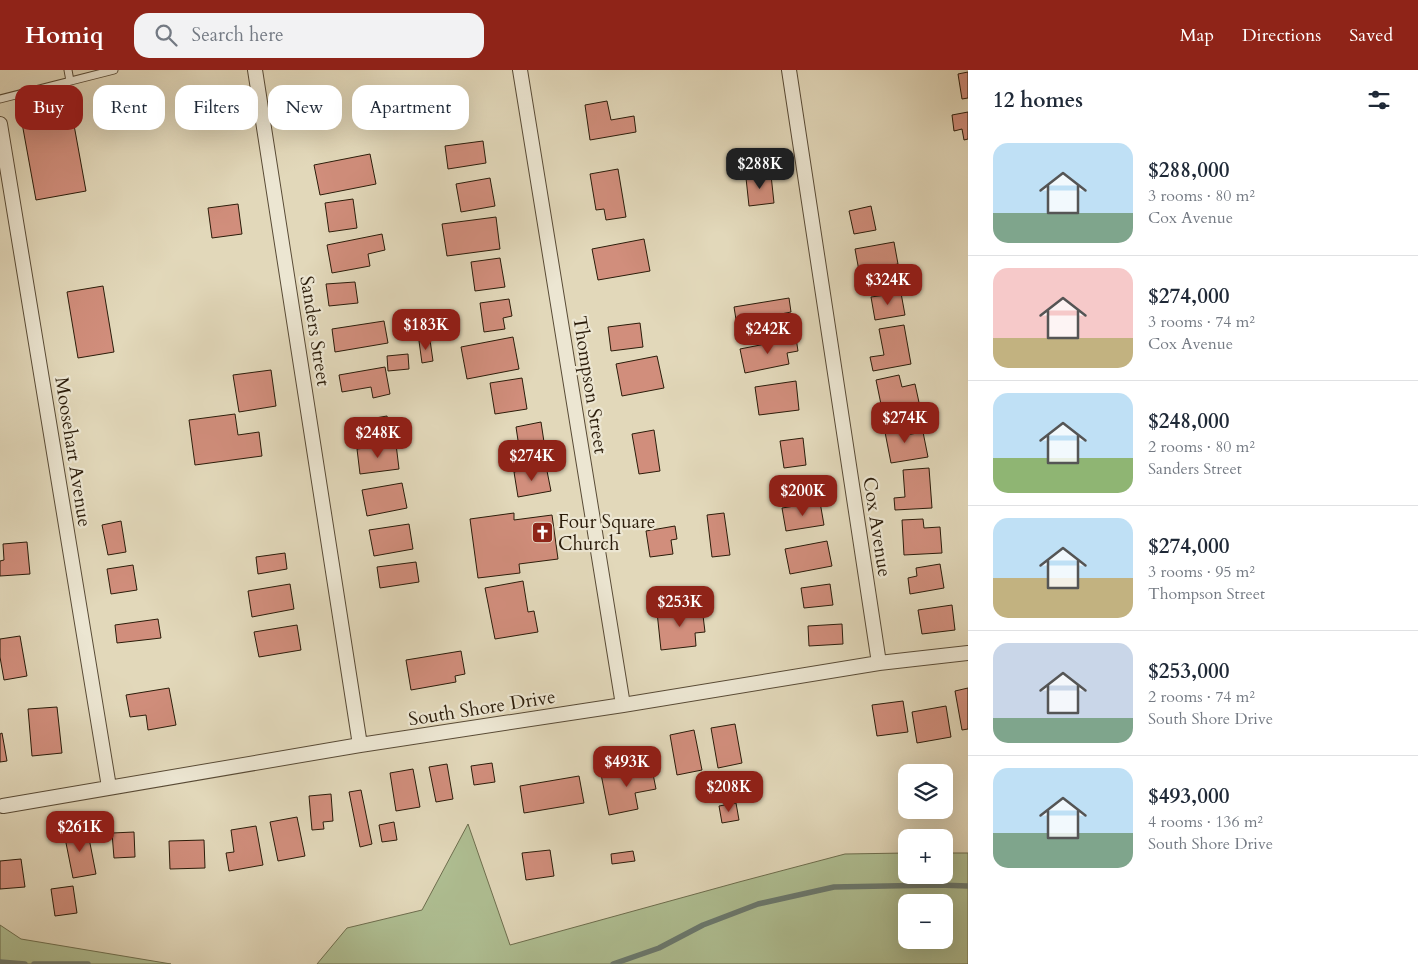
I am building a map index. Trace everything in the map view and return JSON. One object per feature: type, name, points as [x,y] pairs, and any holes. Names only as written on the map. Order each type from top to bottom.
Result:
[{"type":"street","name":"Sanders Street","points":[[256,70],[360,745]]},
{"type":"street","name":"Thompson Street","points":[[520,70],[623,705]]},
{"type":"street","name":"Cox Avenue","points":[[789,70],[879,663]]},
{"type":"street","name":"Moosehart Avenue","points":[[0,124],[109,787]]},
{"type":"street","name":"South Shore Drive","points":[[3,806],[360,745],[623,705],[879,663],[968,653]]},
{"type":"lane","points":[[68,70],[70,81]]},
{"type":"lane","points":[[0,99],[114,70]]},
{"type":"green space","points":[[468,824],[510,945],[845,854],[898,853],[898,884],[953,884],[953,853],[968,853],[968,964],[317,964],[347,928],[422,910]]},
{"type":"green space","points":[[0,925],[21,939],[171,964],[0,964]]},
{"type":"building","points":[[968,72],[968,98],[962,99],[958,74]]},
{"type":"building","points":[[607,101],[611,120],[634,116],[636,132],[590,140],[585,105]]},
{"type":"building","points":[[968,112],[968,139],[964,140],[962,129],[954,131],[952,115]]},
{"type":"building","points":[[23,130],[75,130],[86,191],[36,200]]},
{"type":"building","points":[[483,141],[486,163],[448,169],[445,146]]},
{"type":"building","points":[[370,154],[376,184],[320,195],[314,165]]},
{"type":"building","points":[[618,169],[626,217],[606,220],[604,209],[596,210],[590,174]]},
{"type":"building","points":[[771,175],[774,203],[749,206],[746,178]]},
{"type":"building","points":[[490,178],[495,206],[461,212],[456,184]]},
{"type":"building","points":[[353,199],[357,228],[329,232],[325,203]]},
{"type":"building","points":[[238,204],[242,234],[212,238],[208,208]]},
{"type":"building","points":[[871,206],[876,230],[854,234],[849,211]]},
{"type":"building","points":[[496,217],[500,249],[447,256],[442,224]]},
{"type":"building","points":[[382,234],[385,250],[368,254],[370,266],[332,273],[327,245]]},
{"type":"building","points":[[644,239],[650,271],[598,280],[592,249]]},
{"type":"building","points":[[894,242],[898,264],[859,271],[855,249]]},
{"type":"building","points":[[500,258],[505,287],[475,291],[471,262]]},
{"type":"building","points":[[355,282],[358,303],[329,306],[326,284]]},
{"type":"building","points":[[103,286],[114,352],[78,358],[67,292]]},
{"type":"building","points":[[901,293],[905,315],[875,320],[871,297]]},
{"type":"building","points":[[789,298],[791,312],[781,314],[783,325],[738,332],[734,307]]},
{"type":"building","points":[[509,299],[512,316],[503,318],[505,329],[484,332],[480,303]]},
{"type":"building","points":[[384,321],[388,343],[335,352],[332,329]]},
{"type":"building","points":[[640,323],[643,347],[611,351],[608,327]]},
{"type":"building","points":[[904,325],[911,364],[873,371],[870,357],[884,355],[879,329]]},
{"type":"building","points":[[513,337],[519,369],[467,379],[461,347]]},
{"type":"building","points":[[796,338],[798,351],[787,353],[789,364],[745,373],[740,349]]},
{"type":"building","points":[[430,340],[433,361],[422,363],[419,341]]},
{"type":"building","points":[[408,354],[409,369],[388,371],[387,356]]},
{"type":"building","points":[[657,356],[664,388],[622,396],[616,364]]},
{"type":"building","points":[[385,367],[390,394],[373,398],[371,387],[342,392],[339,375]]},
{"type":"building","points":[[271,370],[276,406],[239,412],[233,375]]},
{"type":"building","points":[[899,375],[902,387],[915,384],[920,407],[883,414],[876,380]]},
{"type":"building","points":[[522,378],[527,409],[495,414],[490,383]]},
{"type":"building","points":[[796,381],[799,410],[759,415],[755,387]]},
{"type":"building","points":[[235,414],[238,435],[259,432],[262,456],[195,465],[189,420]]},
{"type":"building","points":[[387,416],[391,434],[355,441],[352,422]]},
{"type":"building","points":[[541,422],[544,442],[519,447],[516,427]]},
{"type":"building","points":[[904,424],[906,435],[923,432],[928,457],[891,463],[884,427]]},
{"type":"building","points":[[654,430],[660,471],[639,474],[632,434]]},
{"type":"building","points":[[803,438],[806,465],[784,468],[780,441]]},
{"type":"building","points":[[396,444],[399,469],[360,474],[357,449]]},
{"type":"building","points":[[546,466],[551,491],[518,497],[514,472]]},
{"type":"building","points":[[929,468],[932,508],[895,510],[894,498],[905,497],[903,470]]},
{"type":"building","points":[[402,483],[407,508],[367,516],[362,490]]},
{"type":"building","points":[[820,502],[824,525],[786,531],[782,508]]},
{"type":"building","points":[[514,513],[514,520],[552,515],[558,559],[519,564],[520,573],[478,578],[470,519]]},
{"type":"building","points":[[724,513],[730,555],[712,557],[707,515]]},
{"type":"building","points":[[923,519],[924,528],[940,527],[942,553],[904,555],[902,520]]},
{"type":"building","points":[[121,521],[126,552],[108,555],[102,525]]},
{"type":"building","points":[[409,524],[413,549],[374,556],[369,530]]},
{"type":"building","points":[[675,526],[677,539],[671,540],[673,554],[650,557],[646,531]]},
{"type":"building","points":[[827,541],[832,566],[790,574],[785,549]]},
{"type":"building","points":[[27,542],[30,574],[0,576],[0,561],[4,560],[3,544]]},
{"type":"building","points":[[285,553],[287,569],[258,574],[256,557]]},
{"type":"building","points":[[416,562],[419,582],[380,588],[377,567]]},
{"type":"building","points":[[940,564],[944,588],[910,594],[908,578],[917,576],[916,568]]},
{"type":"building","points":[[133,565],[137,590],[111,594],[107,569]]},
{"type":"building","points":[[523,581],[528,612],[534,611],[538,632],[495,639],[485,588]]},
{"type":"building","points":[[290,584],[294,609],[252,617],[248,591]]},
{"type":"building","points":[[830,584],[833,605],[804,608],[801,588]]},
{"type":"building","points":[[952,605],[955,630],[922,634],[918,610]]},
{"type":"building","points":[[702,607],[705,632],[695,633],[696,646],[661,650],[657,612]]},
{"type":"building","points":[[158,619],[161,638],[117,643],[115,625]]},
{"type":"building","points":[[842,624],[843,644],[809,646],[808,626]]},
{"type":"building","points":[[297,625],[301,650],[259,657],[254,632]]},
{"type":"building","points":[[20,636],[27,676],[4,680],[0,657],[0,639]]},
{"type":"building","points":[[461,651],[465,674],[455,676],[456,682],[411,690],[406,660]]},
{"type":"building","points":[[169,688],[176,725],[148,730],[146,715],[130,717],[126,695]]},
{"type":"building","points":[[968,688],[968,729],[962,730],[955,691]]},
{"type":"building","points":[[903,701],[908,732],[877,736],[872,705]]},
{"type":"building","points":[[946,706],[951,737],[917,743],[912,712]]},
{"type":"building","points":[[57,707],[62,753],[32,756],[28,709]]},
{"type":"building","points":[[735,724],[742,763],[718,768],[711,728]]},
{"type":"building","points":[[694,730],[702,770],[677,775],[670,735]]},
{"type":"building","points":[[2,733],[7,761],[0,762],[0,734]]},
{"type":"building","points":[[492,763],[495,782],[474,785],[471,766]]},
{"type":"building","points":[[447,764],[453,799],[436,802],[429,767]]},
{"type":"building","points":[[651,764],[656,789],[635,793],[638,809],[609,815],[601,774]]},
{"type":"building","points":[[413,769],[420,807],[396,811],[390,773]]},
{"type":"building","points":[[579,776],[584,803],[524,813],[520,786]]},
{"type":"building","points":[[361,790],[372,844],[360,847],[349,792]]},
{"type":"building","points":[[331,794],[333,821],[323,822],[324,829],[312,830],[309,796]]},
{"type":"building","points":[[736,803],[739,820],[722,823],[719,806]]},
{"type":"building","points":[[297,817],[305,856],[278,861],[270,822]]},
{"type":"building","points":[[394,822],[397,840],[382,842],[379,825]]},
{"type":"building","points":[[256,826],[263,865],[229,871],[226,853],[234,852],[231,830]]},
{"type":"building","points":[[87,828],[96,874],[73,878],[64,833]]},
{"type":"building","points":[[134,832],[135,857],[114,858],[112,833]]},
{"type":"building","points":[[204,840],[205,868],[170,869],[169,841]]},
{"type":"building","points":[[550,850],[554,876],[526,880],[522,853]]},
{"type":"building","points":[[633,851],[635,861],[612,864],[611,854]]},
{"type":"building","points":[[21,859],[25,887],[0,889],[0,861]]},
{"type":"building","points":[[73,886],[77,913],[55,916],[51,889]]},
{"type":"waterway","points":[[613,964],[659,948],[703,925],[758,904],[834,887],[968,886]]},
{"type":"waterway","points":[[0,962],[25,964]]},
{"type":"waterway","points":[[34,964],[88,964]]},
{"type":"place","name":"Four Square Church","points":[[542,533]]}]
